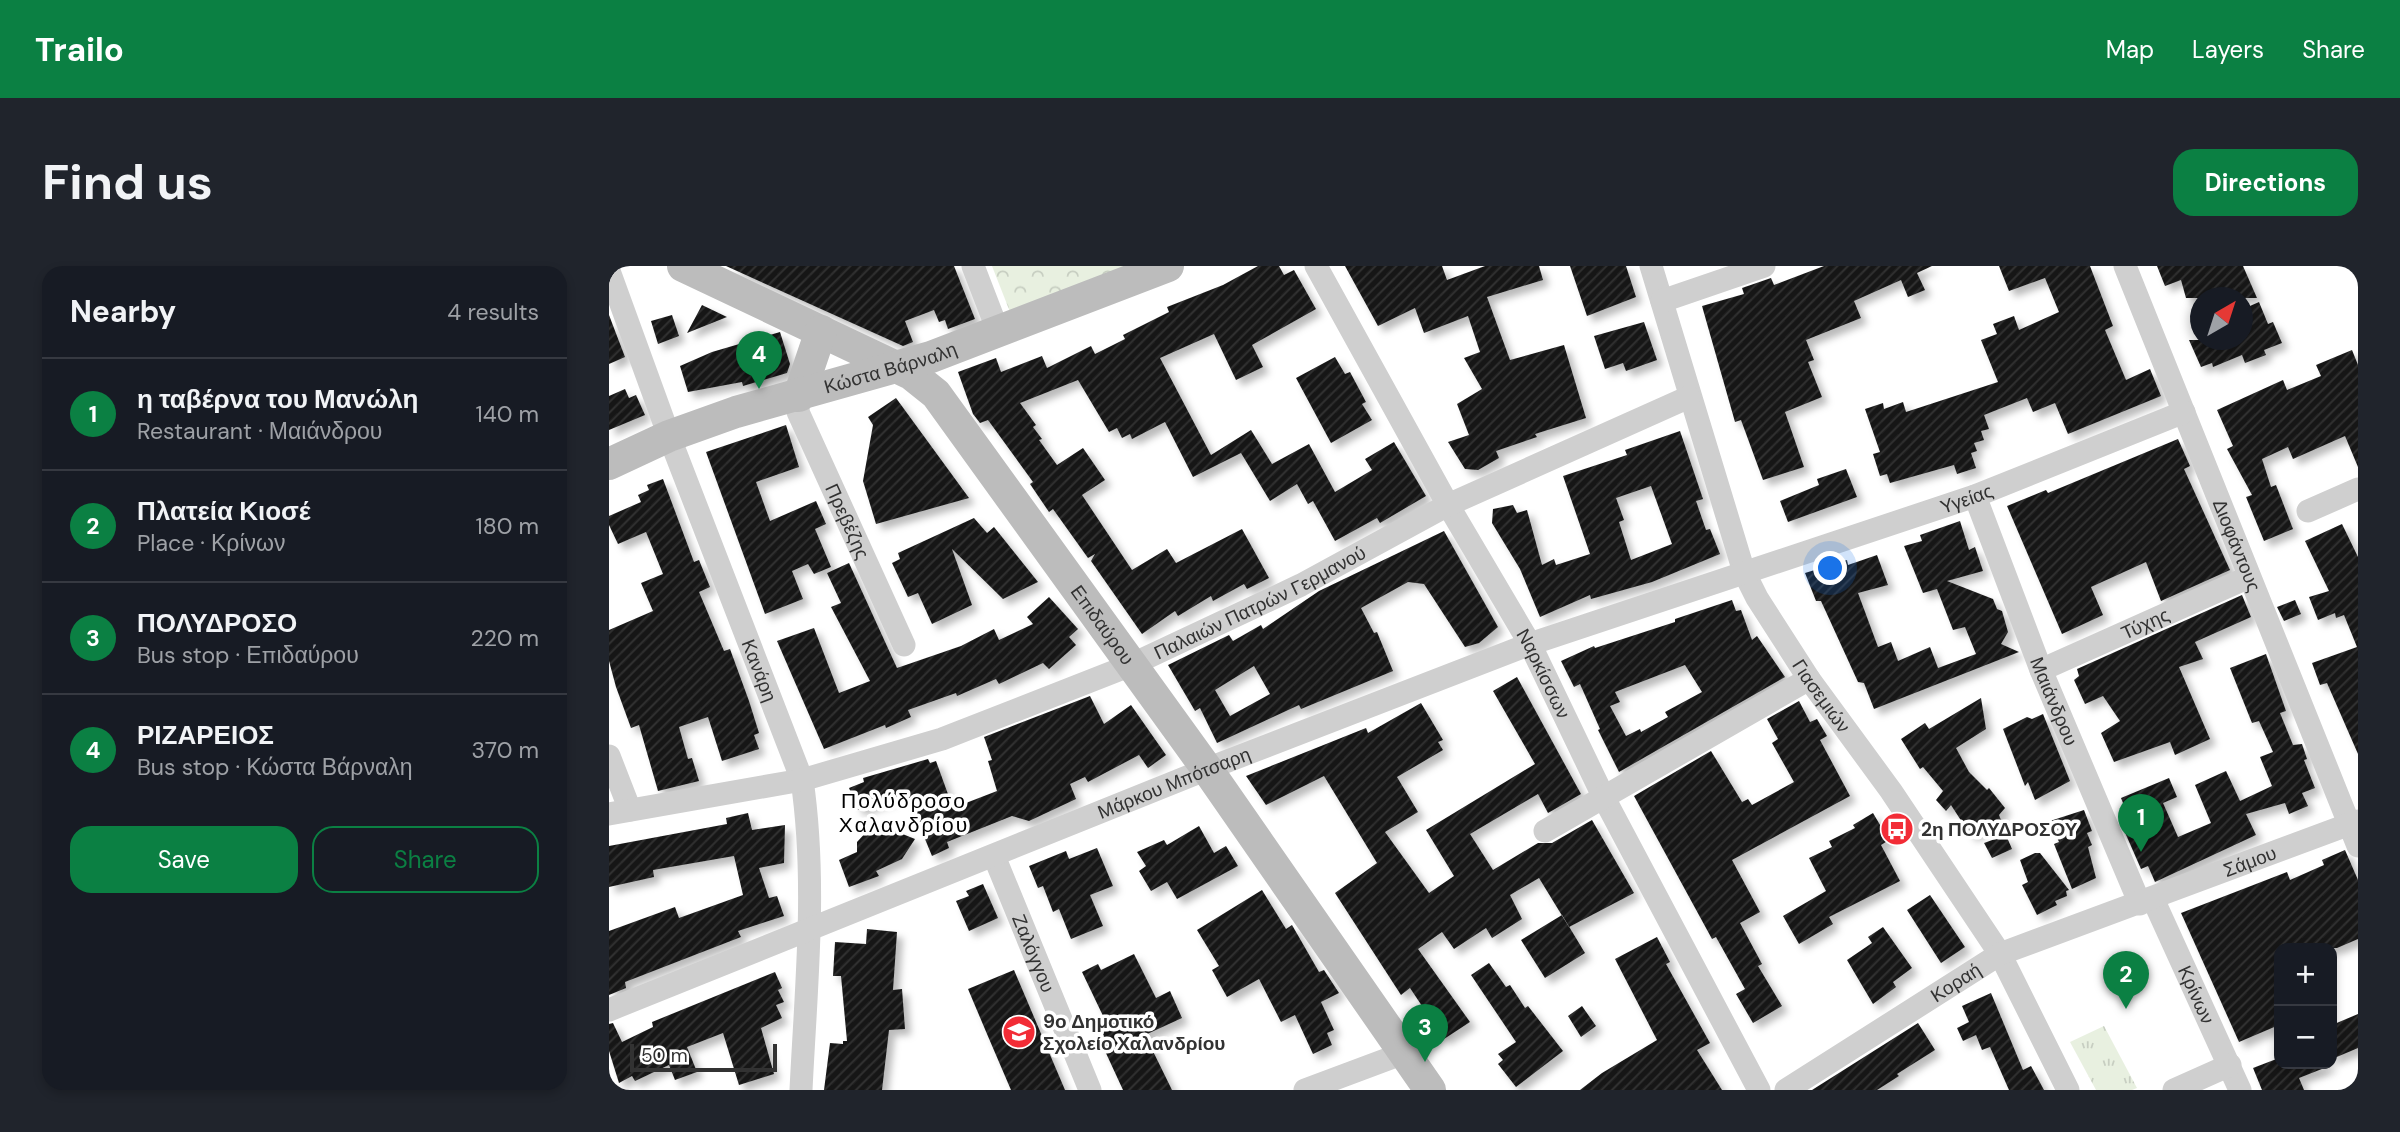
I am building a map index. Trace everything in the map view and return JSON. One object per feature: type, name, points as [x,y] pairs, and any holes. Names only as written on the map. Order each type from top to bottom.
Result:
[{"type":"street","name":"Επιδαύρου","points":[[683,266],[911,374],[936,394],[1207,769],[1430,1090]]},
{"type":"street","points":[[974,266],[998,331]]},
{"type":"street","name":"Κώστα Βάρναλη","points":[[609,464],[669,436],[736,412],[931,357],[1168,266]]},
{"type":"street","name":"Ναρκίσσων","points":[[1317,266],[1448,505],[1531,644],[1604,798],[1759,1090]]},
{"type":"street","name":"Γιασεμιών","points":[[1651,266],[1744,572],[1757,598],[1809,679],[1891,791],[2000,954],[2068,1090]]},
{"type":"street","points":[[1662,301],[1764,266]]},
{"type":"street","name":"Διοφάντους","points":[[2125,266],[2249,577],[2353,822],[2358,846]]},
{"type":"street","name":"Κανάρη","points":[[609,271],[669,436],[802,780],[809,830],[810,929],[801,1090]]},
{"type":"street","points":[[799,396],[821,331]]},
{"type":"street","points":[[931,357],[927,370],[929,383],[936,394]]},
{"type":"street","name":"Πρεβέζης","points":[[799,396],[798,412],[904,645]]},
{"type":"street","name":"Παλαιών Πατρών Γερμανού","points":[[620,812],[802,780],[942,739],[1131,665],[1301,585],[1448,505],[1689,397]]},
{"type":"street","name":"Υγείας","points":[[1744,572],[1975,496],[2184,412]]},
{"type":"street","points":[[2308,511],[2358,489]]},
{"type":"street","name":"Μαιάνδρου","points":[[1975,496],[2041,670],[2147,902]]},
{"type":"street","name":"Μάρκου Μπότσαρη","points":[[609,1010],[1207,769],[1531,644],[1744,572]]},
{"type":"street","name":"Τύχης","points":[[2041,670],[2249,577]]},
{"type":"street","points":[[1545,831],[1809,679]]},
{"type":"street","points":[[609,757],[620,812]]},
{"type":"street","name":"Σάμου","points":[[2147,902],[2353,822]]},
{"type":"street","name":"Ζαλόγγου","points":[[994,856],[1090,1090]]},
{"type":"street","name":"Κοραή","points":[[1786,1090],[2000,954],[2147,902]]},
{"type":"street","name":"Κρίνων","points":[[2147,902],[2230,1065],[2240,1090]]},
{"type":"street","points":[[1305,1090],[1404,1053]]},
{"type":"street","points":[[2174,1090],[2230,1065]]},
{"type":"green space","points":[[992,266],[1141,266],[1012,317]]},
{"type":"green space","points":[[2104,1026],[2137,1088],[2096,1090],[2070,1042]]},
{"type":"building","points":[[726,266],[954,266],[975,319],[948,329],[945,320],[939,322],[934,310],[905,321],[913,342],[903,346]]},
{"type":"building","points":[[1258,266],[1279,266],[1284,275],[1294,270],[1316,309],[1252,345],[1263,367],[1236,380],[1214,334],[1160,358],[1211,455],[1251,430],[1272,464],[1309,444],[1335,492],[1372,470],[1365,459],[1394,442],[1426,496],[1380,523],[1377,518],[1335,541],[1313,501],[1308,504],[1297,484],[1270,501],[1241,453],[1193,477],[1165,422],[1132,439],[1130,434],[1122,438],[1117,428],[1109,432],[1078,380],[1020,403],[1036,425],[1033,427],[1042,439],[1039,440],[1057,465],[1083,448],[1105,480],[1082,495],[1132,570],[1167,549],[1176,563],[1242,529],[1269,578],[1247,589],[1244,584],[1213,601],[1211,596],[1178,616],[1175,611],[1142,634],[1091,561],[1095,554],[1088,558],[1053,509],[1049,512],[1030,484],[1033,482],[988,420],[980,423],[973,414],[958,372],[996,358],[1001,372],[1042,356],[1047,368],[1091,346],[1095,354],[1125,339],[1123,335],[1169,312],[1167,307],[1223,285]]},
{"type":"building","points":[[1345,266],[1442,266],[1447,280],[1485,266],[1539,266],[1543,280],[1487,297],[1510,360],[1564,345],[1586,418],[1535,434],[1537,437],[1496,451],[1499,458],[1478,470],[1465,469],[1448,442],[1469,435],[1457,404],[1482,389],[1464,358],[1480,352],[1468,316],[1424,333],[1415,308],[1378,326]]},
{"type":"building","points":[[1570,266],[1626,266],[1636,297],[1587,316]]},
{"type":"building","points":[[1824,266],[1932,266],[1917,273],[1925,290],[1908,297],[1901,280],[1854,301],[1861,318],[1806,340],[1814,360],[1808,362],[1822,397],[1785,412],[1804,467],[1763,480],[1741,420],[1735,422],[1702,306],[1744,294],[1742,288],[1771,278],[1774,285]]},
{"type":"building","points":[[1999,266],[2090,266],[2113,326],[2105,330],[2126,380],[2150,369],[2161,396],[2068,434],[2055,403],[2033,412],[2027,398],[1984,415],[1989,429],[1981,431],[1984,440],[1974,443],[1977,451],[1971,453],[1976,468],[1957,474],[1954,465],[1890,483],[1887,474],[1880,476],[1873,454],[1880,452],[1865,409],[1883,403],[1884,409],[1903,402],[1906,412],[1998,382],[1981,340],[1997,334],[1993,324],[2014,316],[2019,330],[2059,312],[2045,278],[2009,291]]},
{"type":"building","points":[[2157,266],[2243,266],[2252,287],[2190,287],[2190,298],[2186,298],[2181,280],[2165,286]]},
{"type":"building","points":[[2259,302],[2268,324],[2273,322],[2282,343],[2264,350],[2266,355],[2245,363],[2242,355],[2213,367],[2212,363],[2201,367],[2193,350],[2253,350],[2253,305]]},
{"type":"building","points":[[702,305],[727,317],[687,333]]},
{"type":"building","points":[[609,315],[625,357],[609,364]]},
{"type":"building","points":[[672,315],[679,336],[658,344],[651,321]]},
{"type":"building","points":[[1644,322],[1657,360],[1626,371],[1623,363],[1605,369],[1594,336]]},
{"type":"building","points":[[780,332],[790,364],[787,373],[743,386],[742,382],[688,392],[680,366],[712,352]]},
{"type":"building","points":[[2352,350],[2358,365],[2358,467],[2345,436],[2293,459],[2288,447],[2262,459],[2271,487],[2276,485],[2293,529],[2264,541],[2246,497],[2252,495],[2227,449],[2233,446],[2217,410],[2283,380],[2287,390],[2321,376],[2316,365]]},
{"type":"building","points":[[1335,357],[1345,374],[1350,372],[1366,402],[1362,404],[1372,420],[1331,443],[1296,378]]},
{"type":"building","points":[[625,389],[629,398],[636,395],[645,415],[609,430],[609,396]]},
{"type":"building","points":[[896,398],[969,498],[876,524],[863,481],[873,425],[868,417]]},
{"type":"building","points":[[786,425],[799,467],[756,482],[770,521],[816,501],[826,524],[815,529],[831,567],[814,574],[808,564],[792,571],[803,599],[765,614],[706,452]]},
{"type":"building","points":[[1680,431],[1703,499],[1696,501],[1706,530],[1710,529],[1720,554],[1652,582],[1591,599],[1590,595],[1540,617],[1520,569],[1492,523],[1493,509],[1513,505],[1517,513],[1527,510],[1542,565],[1554,559],[1556,565],[1590,554],[1563,476],[1627,455],[1625,450]],"holes":[[[1651,486],[1672,544],[1631,560],[1619,522],[1624,520],[1616,498]]]},
{"type":"building","points":[[2178,439],[2190,466],[2184,469],[2230,570],[2161,601],[2146,562],[2091,587],[2103,615],[2062,634],[2007,506],[2046,490],[2048,493]]},
{"type":"building","points":[[1846,469],[1857,497],[1788,522],[1780,501],[1819,485],[1817,479]]},
{"type":"building","points":[[663,479],[694,562],[699,560],[710,587],[699,592],[724,651],[730,649],[759,733],[754,735],[759,749],[722,761],[708,717],[679,727],[688,759],[692,758],[699,781],[658,791],[639,725],[631,728],[616,687],[609,661],[609,630],[653,611],[641,583],[663,574],[646,532],[618,544],[609,525],[609,516],[641,502],[638,495],[649,490],[647,485]]},
{"type":"building","points":[[974,518],[987,533],[994,527],[1038,582],[1003,599],[952,549],[972,605],[932,624],[918,593],[908,597],[892,563],[900,559],[898,553]]},
{"type":"building","points":[[1960,521],[1969,550],[1975,547],[1983,571],[1947,581],[1993,599],[1997,609],[2002,611],[2008,632],[2001,644],[2019,652],[1874,709],[1864,683],[1858,682],[1821,601],[1816,601],[1805,573],[1847,560],[1848,565],[1877,555],[1888,585],[1858,593],[1878,647],[1891,642],[1898,661],[1930,647],[1938,668],[1976,654],[1965,627],[1953,630],[1937,589],[1923,593],[1904,546],[1922,541],[1920,535]]},
{"type":"building","points":[[2342,524],[2358,557],[2358,754],[2327,683],[2320,685],[2312,663],[2357,647],[2344,615],[2336,618],[2335,613],[2318,620],[2309,597],[2329,591],[2305,541]]},
{"type":"building","points":[[1444,531],[1498,627],[1479,643],[1465,647],[1424,584],[1408,582],[1361,608],[1374,633],[1377,632],[1393,671],[1301,709],[1299,705],[1217,743],[1200,708],[1195,711],[1168,665],[1229,635],[1233,641],[1261,625],[1263,629],[1319,591]],"holes":[[[1254,666],[1270,694],[1230,716],[1215,690]]]},
{"type":"building","points":[[849,563],[897,668],[961,646],[994,629],[999,640],[1033,624],[1027,617],[1049,597],[1078,629],[1069,637],[1076,645],[1049,669],[1043,663],[999,684],[996,679],[957,696],[956,693],[908,710],[911,717],[824,749],[777,641],[814,628],[839,693],[870,681],[831,607],[841,603],[827,573]]},
{"type":"building","points":[[2242,595],[2251,617],[2195,642],[2203,659],[2179,667],[2210,739],[2175,755],[2170,742],[2114,762],[2101,733],[2120,721],[2103,696],[2085,704],[2074,680],[2079,676],[2077,669]]},
{"type":"building","points":[[1732,600],[1736,611],[1741,610],[1752,640],[1757,636],[1785,677],[1619,772],[1598,730],[1600,729],[1580,684],[1574,687],[1561,661],[1594,646],[1595,648],[1675,622],[1675,619]],"holes":[[[1685,665],[1702,692],[1665,712],[1668,717],[1641,732],[1640,729],[1626,736],[1610,706],[1620,702],[1615,692]]]},
{"type":"building","points":[[2295,600],[2301,614],[2284,621],[2277,607]]},
{"type":"building","points":[[2266,654],[2286,711],[2280,713],[2293,745],[2302,744],[2307,759],[2304,760],[2315,788],[2302,793],[2308,806],[2289,814],[2285,803],[2246,814],[2256,835],[2155,882],[2148,866],[2141,869],[2120,821],[2129,818],[2121,798],[2169,778],[2177,797],[2163,803],[2178,837],[2211,823],[2195,785],[2226,771],[2240,801],[2272,786],[2260,757],[2273,752],[2259,721],[2252,723],[2230,668]]},
{"type":"building","points":[[1517,677],[1581,794],[1548,813],[1538,794],[1470,834],[1493,870],[1538,843],[1552,843],[1592,820],[1634,893],[1569,927],[1539,878],[1510,895],[1522,919],[1492,938],[1486,928],[1454,949],[1442,932],[1418,949],[1470,1022],[1444,1039],[1410,988],[1401,995],[1335,893],[1377,863],[1324,776],[1266,805],[1246,776],[1366,728],[1368,733],[1421,703],[1443,740],[1438,742],[1443,750],[1397,777],[1418,812],[1385,832],[1429,893],[1454,876],[1426,830],[1535,764],[1493,691]]},
{"type":"building","points":[[1090,696],[1104,724],[1131,705],[1166,755],[1148,768],[1139,755],[1088,782],[1085,777],[1070,784],[1076,799],[1029,821],[1012,816],[947,842],[949,848],[932,856],[906,793],[858,810],[849,788],[864,782],[863,778],[928,759],[930,763],[936,761],[953,808],[997,791],[988,761],[992,760],[984,737]]},
{"type":"building","points":[[1981,698],[1986,729],[1956,748],[1969,772],[1987,790],[1989,788],[2005,808],[1999,815],[2001,820],[1971,836],[1951,805],[1946,811],[1936,800],[1943,791],[1923,767],[1920,769],[1901,739],[1925,723],[1929,729]]},
{"type":"building","points":[[1799,701],[1810,722],[1817,719],[1827,736],[1820,740],[1850,796],[1732,860],[1760,912],[1740,923],[1762,964],[1758,966],[1782,1006],[1753,1023],[1736,994],[1745,989],[1716,937],[1712,939],[1634,796],[1711,751],[1742,802],[1748,799],[1752,805],[1794,782],[1772,743],[1778,739],[1767,719]]},
{"type":"building","points":[[2043,714],[2070,781],[2035,800],[2028,782],[2025,786],[2003,729],[2027,717],[2032,719]]},
{"type":"building","points":[[2084,810],[2092,831],[2087,833],[2092,845],[2088,847],[2096,878],[2072,889],[2054,844],[2059,842],[2050,821]]},
{"type":"building","points":[[748,813],[752,830],[785,825],[784,863],[759,868],[769,898],[777,896],[784,916],[738,931],[741,937],[625,982],[626,988],[609,995],[609,931],[675,907],[679,918],[743,895],[734,856],[653,870],[654,877],[609,887],[609,846],[727,824],[726,818]]},
{"type":"building","points":[[1873,813],[1889,840],[1881,845],[1900,881],[1829,917],[1833,924],[1799,944],[1783,916],[1826,891],[1809,858],[1832,847],[1829,841],[1855,828],[1853,825]]},
{"type":"building","points":[[1199,826],[1214,853],[1226,846],[1238,866],[1177,899],[1167,882],[1151,891],[1139,871],[1146,866],[1137,852],[1164,840],[1167,845]]},
{"type":"building","points":[[870,828],[890,829],[915,839],[902,859],[876,871],[879,876],[849,887],[839,860],[857,852],[857,842]]},
{"type":"building","points":[[2006,835],[2012,849],[1992,858],[1984,843]]},
{"type":"building","points":[[1097,848],[1113,886],[1090,895],[1103,926],[1071,939],[1059,909],[1053,912],[1043,886],[1038,888],[1029,866],[1066,851],[1069,859]]},
{"type":"building","points":[[2345,850],[2358,880],[2358,939],[2337,948],[2337,943],[2274,943],[2274,1027],[2239,1042],[2181,913],[2287,872],[2290,880],[2324,865],[2322,860]]},
{"type":"building","points":[[2040,853],[2069,890],[2066,891],[2067,896],[2055,901],[2057,905],[2037,915],[2022,885],[2028,882],[2020,860]]},
{"type":"building","points":[[983,884],[998,918],[969,931],[956,901],[969,896],[966,891]]},
{"type":"building","points":[[1262,890],[1286,929],[1292,925],[1319,972],[1324,970],[1339,993],[1321,1002],[1334,1030],[1327,1033],[1332,1045],[1313,1054],[1295,1015],[1281,1022],[1259,979],[1227,997],[1212,970],[1219,966],[1197,930]]},
{"type":"building","points":[[1930,895],[1965,947],[1941,963],[1907,910]]},
{"type":"building","points":[[1562,915],[1585,953],[1545,978],[1521,940]]},
{"type":"building","points":[[1883,927],[1912,968],[1893,982],[1896,987],[1873,1004],[1847,960],[1872,943],[1868,937]]},
{"type":"building","points":[[867,929],[897,932],[893,990],[902,989],[905,1029],[889,1030],[882,1090],[824,1090],[830,1043],[843,1044],[843,1041],[847,1041],[841,976],[833,976],[835,942],[866,944]]},
{"type":"building","points":[[1657,937],[1670,962],[1666,964],[1710,1043],[1697,1050],[1722,1090],[1580,1090],[1602,1073],[1657,1040],[1615,959]]},
{"type":"building","points":[[1134,954],[1156,998],[1170,991],[1182,1018],[1145,1035],[1172,1090],[1123,1090],[1093,1025],[1105,1020],[1082,972],[1098,964],[1101,970]]},
{"type":"building","points":[[1489,963],[1506,987],[1510,985],[1525,1008],[1528,1006],[1563,1051],[1516,1087],[1498,1064],[1503,1060],[1498,1054],[1516,1042],[1471,975]]},
{"type":"building","name":"9ο Δημοτικό Σχολείο Χαλανδρίου","points":[[1014,970],[1065,1090],[1011,1090],[987,1034],[968,989]]},
{"type":"building","points":[[775,972],[782,988],[778,990],[784,1002],[776,1005],[782,1018],[761,1028],[774,1074],[739,1085],[723,1033],[687,1047],[697,1072],[675,1080],[669,1065],[635,1081],[632,1076],[619,1083],[609,1051],[609,1024],[613,1023],[622,1042],[653,1027],[652,1022]]},
{"type":"building","points":[[1991,993],[2023,1070],[2031,1066],[2044,1090],[2009,1090],[1990,1047],[1982,1050],[1976,1035],[1963,1041],[1957,1028],[1969,1022],[1962,1006]]},
{"type":"building","points":[[1582,1006],[1596,1026],[1581,1037],[1568,1016]]},
{"type":"building","points":[[2358,1014],[2358,1048],[2337,1057],[2337,1023]]},
{"type":"building","points":[[1918,1023],[1935,1050],[1877,1090],[1812,1090]]},
{"type":"building","points":[[2274,1060],[2274,1069],[2322,1069],[2299,1078],[2304,1090],[2262,1090],[2253,1068]]},
{"type":"place","name":"ΡΙΖΑΡΕΙΟΣ","points":[[759,389]]},
{"type":"place","name":"2η ΠΟΛΥΔΡΟΣΟΥ","points":[[1897,829]]},
{"type":"place","name":"η ταβέρνα του Μανώλη","points":[[2141,852]]},
{"type":"place","name":"Πλατεία Κιοσέ","points":[[2126,1009]]},
{"type":"place","name":"9ο Δημοτικό Σχολείο Χαλανδρίου","points":[[1019,1032]]},
{"type":"place","name":"ΠΟΛΥΔΡΟΣΟ","points":[[1425,1062]]},
{"type":"district","name":"Πολύδροσο Χαλανδρίου","points":[[904,813]]}]
